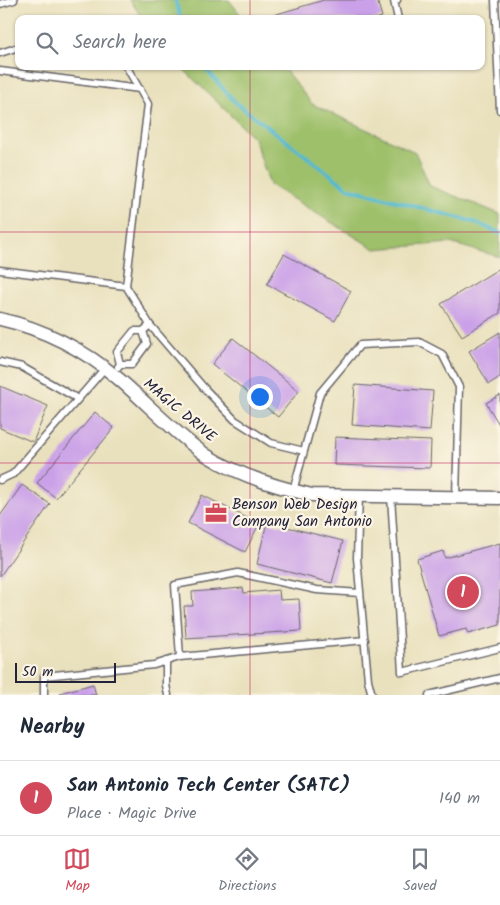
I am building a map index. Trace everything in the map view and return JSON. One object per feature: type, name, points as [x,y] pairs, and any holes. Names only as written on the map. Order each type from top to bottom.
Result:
[{"type":"street","name":"MAGIC DRIVE","points":[[0,319],[48,335],[112,369],[187,440],[207,455],[260,481],[312,495],[500,498]]},
{"type":"lane","points":[[0,4],[14,0]]},
{"type":"lane","points":[[397,0],[394,1],[397,15]]},
{"type":"lane","points":[[495,0],[500,110]]},
{"type":"lane","points":[[0,53],[15,48]]},
{"type":"lane","points":[[128,70],[148,104],[126,286],[150,325],[204,388],[236,420],[270,443],[304,451]]},
{"type":"lane","points":[[0,71],[140,90]]},
{"type":"lane","points":[[0,270],[126,286]]},
{"type":"lane","points":[[112,369],[117,352],[134,331],[143,331],[150,325]]},
{"type":"lane","points":[[0,480],[13,474],[78,399],[112,369],[132,364],[147,344],[143,331]]},
{"type":"lane","points":[[293,491],[320,393],[360,345],[418,342],[442,354],[459,387],[456,497]]},
{"type":"lane","points":[[0,362],[22,366],[78,399]]},
{"type":"lane","points":[[359,496],[357,558],[368,680],[372,695]]},
{"type":"lane","points":[[391,496],[402,672],[500,648]]},
{"type":"lane","points":[[180,657],[174,585],[238,573],[317,590],[360,593]]},
{"type":"lane","points":[[44,695],[44,676],[154,665],[180,657],[365,640]]},
{"type":"lane","points":[[166,661],[168,695]]},
{"type":"lane","points":[[429,695],[500,678]]},
{"type":"green space","points":[[130,0],[229,0],[241,15],[140,15]]},
{"type":"green space","points":[[184,70],[285,70],[312,104],[415,152],[430,186],[500,214],[500,257],[450,243],[375,249],[270,185],[254,138]]},
{"type":"building","points":[[324,0],[377,0],[381,15],[273,15]]},
{"type":"building","points":[[284,254],[351,291],[335,321],[267,284]]},
{"type":"building","points":[[500,268],[500,313],[462,336],[441,304]]},
{"type":"building","points":[[500,332],[500,377],[489,384],[469,351]]},
{"type":"building","points":[[233,338],[299,391],[278,417],[212,364]]},
{"type":"building","points":[[355,385],[433,391],[430,431],[352,425]]},
{"type":"building","points":[[0,386],[48,406],[33,442],[0,428]]},
{"type":"building","points":[[500,395],[500,426],[486,403]]},
{"type":"building","points":[[95,412],[114,428],[56,498],[37,483]]},
{"type":"building","points":[[335,437],[431,441],[430,468],[334,465]]},
{"type":"building","points":[[22,485],[50,504],[0,576],[0,516]]},
{"type":"building","points":[[202,495],[259,524],[245,552],[188,523]]},
{"type":"building","points":[[267,522],[343,541],[332,583],[257,564]]},
{"type":"building","points":[[500,543],[500,625],[468,634],[466,629],[439,636],[417,559],[443,551],[445,558]]},
{"type":"building","points":[[243,588],[244,593],[279,590],[280,600],[299,599],[301,631],[186,638],[184,606],[193,606],[192,592]]},
{"type":"building","points":[[93,684],[96,695],[61,695],[60,693]]},
{"type":"waterway","points":[[175,0],[180,15]]},
{"type":"waterway","points":[[207,70],[235,102],[348,188],[474,222],[500,233]]},
{"type":"place","name":"Benson Web Design Company San Antonio","points":[[216,513]]},
{"type":"place","name":"San Antonio Tech Center (SATC)","points":[[463,592]]}]
